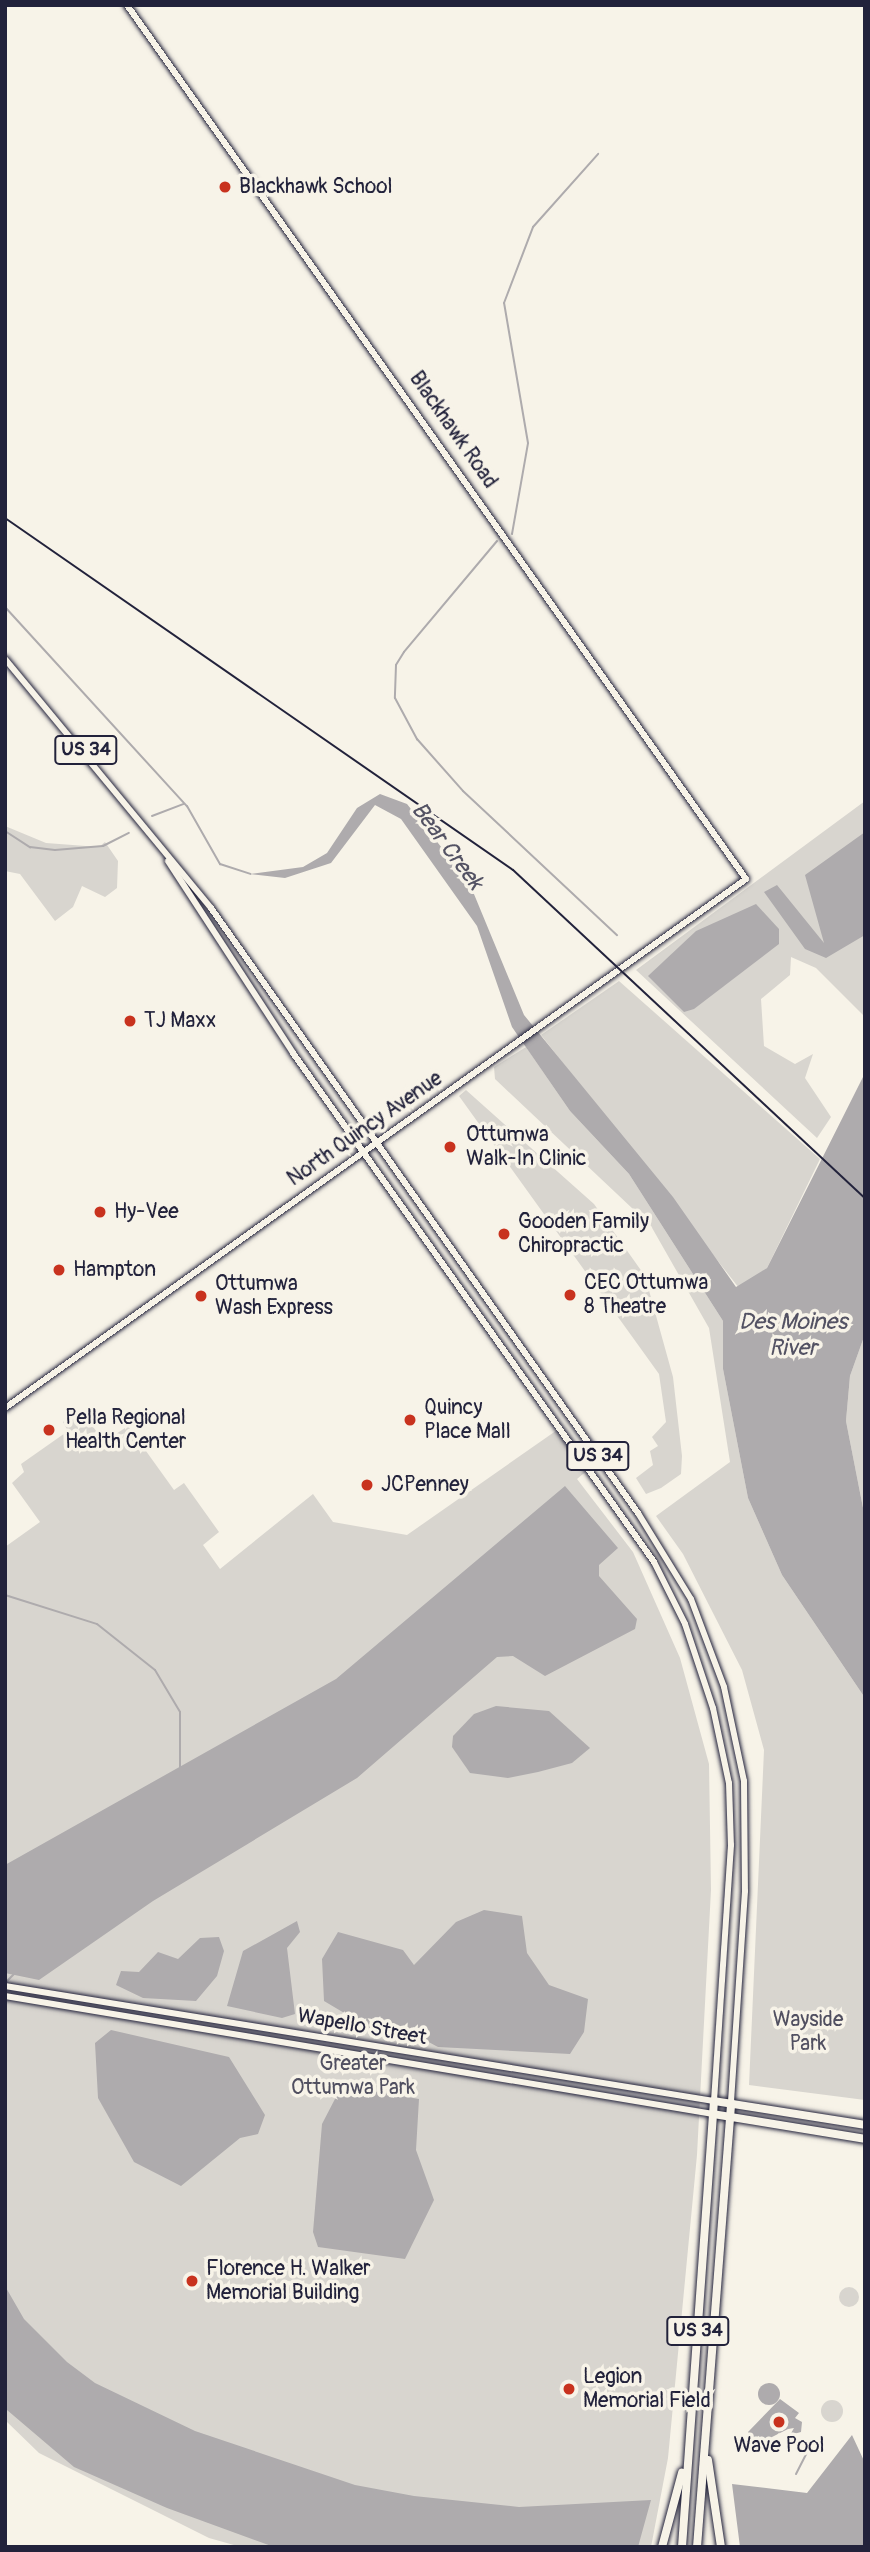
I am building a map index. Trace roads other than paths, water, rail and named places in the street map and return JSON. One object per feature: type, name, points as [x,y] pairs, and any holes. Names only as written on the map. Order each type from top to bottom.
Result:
[{"type":"highway","points":[[714,2101],[865,2125]]},
{"type":"highway","name":"US 34","points":[[682,2547],[714,2101]]},
{"type":"highway","name":"US 34","points":[[697,2547],[731,2103]]},
{"type":"highway","points":[[713,2114],[865,2139]]},
{"type":"highway","points":[[662,2547],[690,2429]]},
{"type":"highway","points":[[705,2434],[721,2547]]},
{"type":"main road","name":"Blackhawk Road","points":[[127,5],[746,879]]},
{"type":"main road","name":"US 34","points":[[5,659],[96,761],[160,847],[364,1153],[654,1562],[698,1657],[723,1748],[730,1812],[714,2101]]},
{"type":"main road","name":"US 34","points":[[160,847],[211,908],[638,1513],[707,1635],[736,1738],[747,1836],[731,2103]]},
{"type":"main road","name":"North Quincy Avenue","points":[[5,1408],[746,879]]},
{"type":"main road","name":"Wapello Street","points":[[5,1986],[714,2101]]},
{"type":"main road","name":"Wapello Street","points":[[5,1996],[713,2114]]},
{"type":"water","name":"Des Moines River","points":[[380,794],[407,804],[469,882],[524,1015],[673,1197],[736,1287],[767,1268],[865,1073],[865,1334],[850,1376],[846,1421],[865,1518],[865,1698],[782,1575],[748,1498],[723,1369],[723,1321],[629,1174],[570,1111],[512,1027],[477,926],[401,819],[375,805],[331,863],[285,878],[250,874],[303,867],[327,853],[357,808]]},
{"type":"water","points":[[865,832],[865,935],[826,958],[805,949],[764,892],[777,885],[824,943],[805,875]]},
{"type":"water","points":[[756,904],[779,929],[779,944],[694,1009],[684,1012],[648,976],[696,931]]},
{"type":"water","points":[[565,1486],[618,1548],[599,1565],[599,1576],[637,1619],[635,1629],[545,1676],[513,1656],[497,1657],[357,1778],[153,1901],[39,1980],[5,1973],[5,1865],[336,1679]]},
{"type":"water","points":[[496,1706],[549,1711],[590,1748],[572,1763],[538,1772],[508,1778],[470,1773],[452,1747],[453,1736],[474,1714]]},
{"type":"water","points":[[484,1910],[522,1916],[527,1953],[549,1985],[588,1999],[584,2032],[570,2054],[438,2047],[406,2030],[373,2030],[324,2001],[322,1959],[338,1932],[403,1950],[414,1965],[456,1922]]},
{"type":"water","points":[[297,1921],[300,1932],[287,1948],[295,2014],[282,2018],[227,2006],[243,1951]]},
{"type":"water","points":[[219,1937],[224,1951],[217,1976],[196,2001],[143,1998],[116,1985],[121,1971],[139,1972],[158,1952],[178,1959],[200,1938]]},
{"type":"water","points":[[111,2030],[229,2057],[265,2115],[258,2134],[240,2138],[181,2186],[134,2162],[98,2098],[95,2043]]},
{"type":"water","points":[[360,2089],[419,2099],[416,2150],[434,2200],[405,2259],[318,2247],[313,2232],[322,2124],[336,2097]]},
{"type":"water","points":[[5,2286],[24,2319],[67,2362],[95,2383],[195,2431],[355,2485],[414,2496],[519,2507],[651,2500],[638,2547],[274,2547],[167,2508],[74,2467],[7,2410]]},
{"type":"water","points":[[769,2383],[777,2386],[780,2394],[777,2402],[769,2405],[761,2402],[758,2394],[761,2386]]},
{"type":"water","name":"Wave Pool","points":[[780,2399],[799,2413],[795,2418],[802,2422],[801,2432],[790,2435],[794,2428],[788,2429],[756,2445],[748,2432]]},
{"type":"water","points":[[852,2435],[865,2463],[865,2547],[740,2547],[732,2484],[807,2493]]},
{"type":"waterway","points":[[512,534],[528,443],[504,303],[533,227],[598,154]]},
{"type":"waterway","points":[[497,541],[404,652],[396,665],[395,698],[417,739],[463,791],[617,935]]},
{"type":"waterway","name":"Bear Creek","points":[[5,607],[187,806],[220,864],[250,874]]},
{"type":"waterway","points":[[152,816],[184,804]]},
{"type":"waterway","points":[[5,831],[30,847],[55,850],[103,846],[129,833]]},
{"type":"waterway","points":[[5,1595],[97,1624],[155,1670],[180,1712],[180,1769]]},
{"type":"waterway","points":[[6,1982],[14,1974]]},
{"type":"waterway","points":[[796,2474],[812,2442]]},
{"type":"railway","points":[[5,518],[513,870],[865,1198]]},
{"type":"place","name":"Blackhawk School","points":[[225,187]]},
{"type":"place","name":"TJ Maxx","points":[[130,1021]]},
{"type":"place","name":"Ottumwa Walk-In Clinic","points":[[450,1147]]},
{"type":"place","name":"Hy-Vee","points":[[100,1212]]},
{"type":"place","name":"Gooden Family Chiropractic","points":[[504,1234]]},
{"type":"place","name":"Hampton","points":[[59,1270]]},
{"type":"place","name":"CEC Ottumwa 8 Theatre","points":[[570,1295]]},
{"type":"place","name":"Ottumwa Wash Express","points":[[201,1296]]},
{"type":"place","name":"Quincy Place Mall","points":[[410,1420]]},
{"type":"place","name":"Pella Regional Health Center","points":[[49,1430]]},
{"type":"place","name":"JCPenney","points":[[367,1485]]},
{"type":"place","name":"Florence H. Walker Memorial Building","points":[[192,2281]]},
{"type":"place","name":"Legion Memorial Field","points":[[569,2389]]},
{"type":"place","name":"Wave Pool","points":[[779,2422]]},
{"type":"park label","name":"Wayside Park","points":[[808,2032]]},
{"type":"park label","name":"Greater Ottumwa Park","points":[[353,2076]]}]
